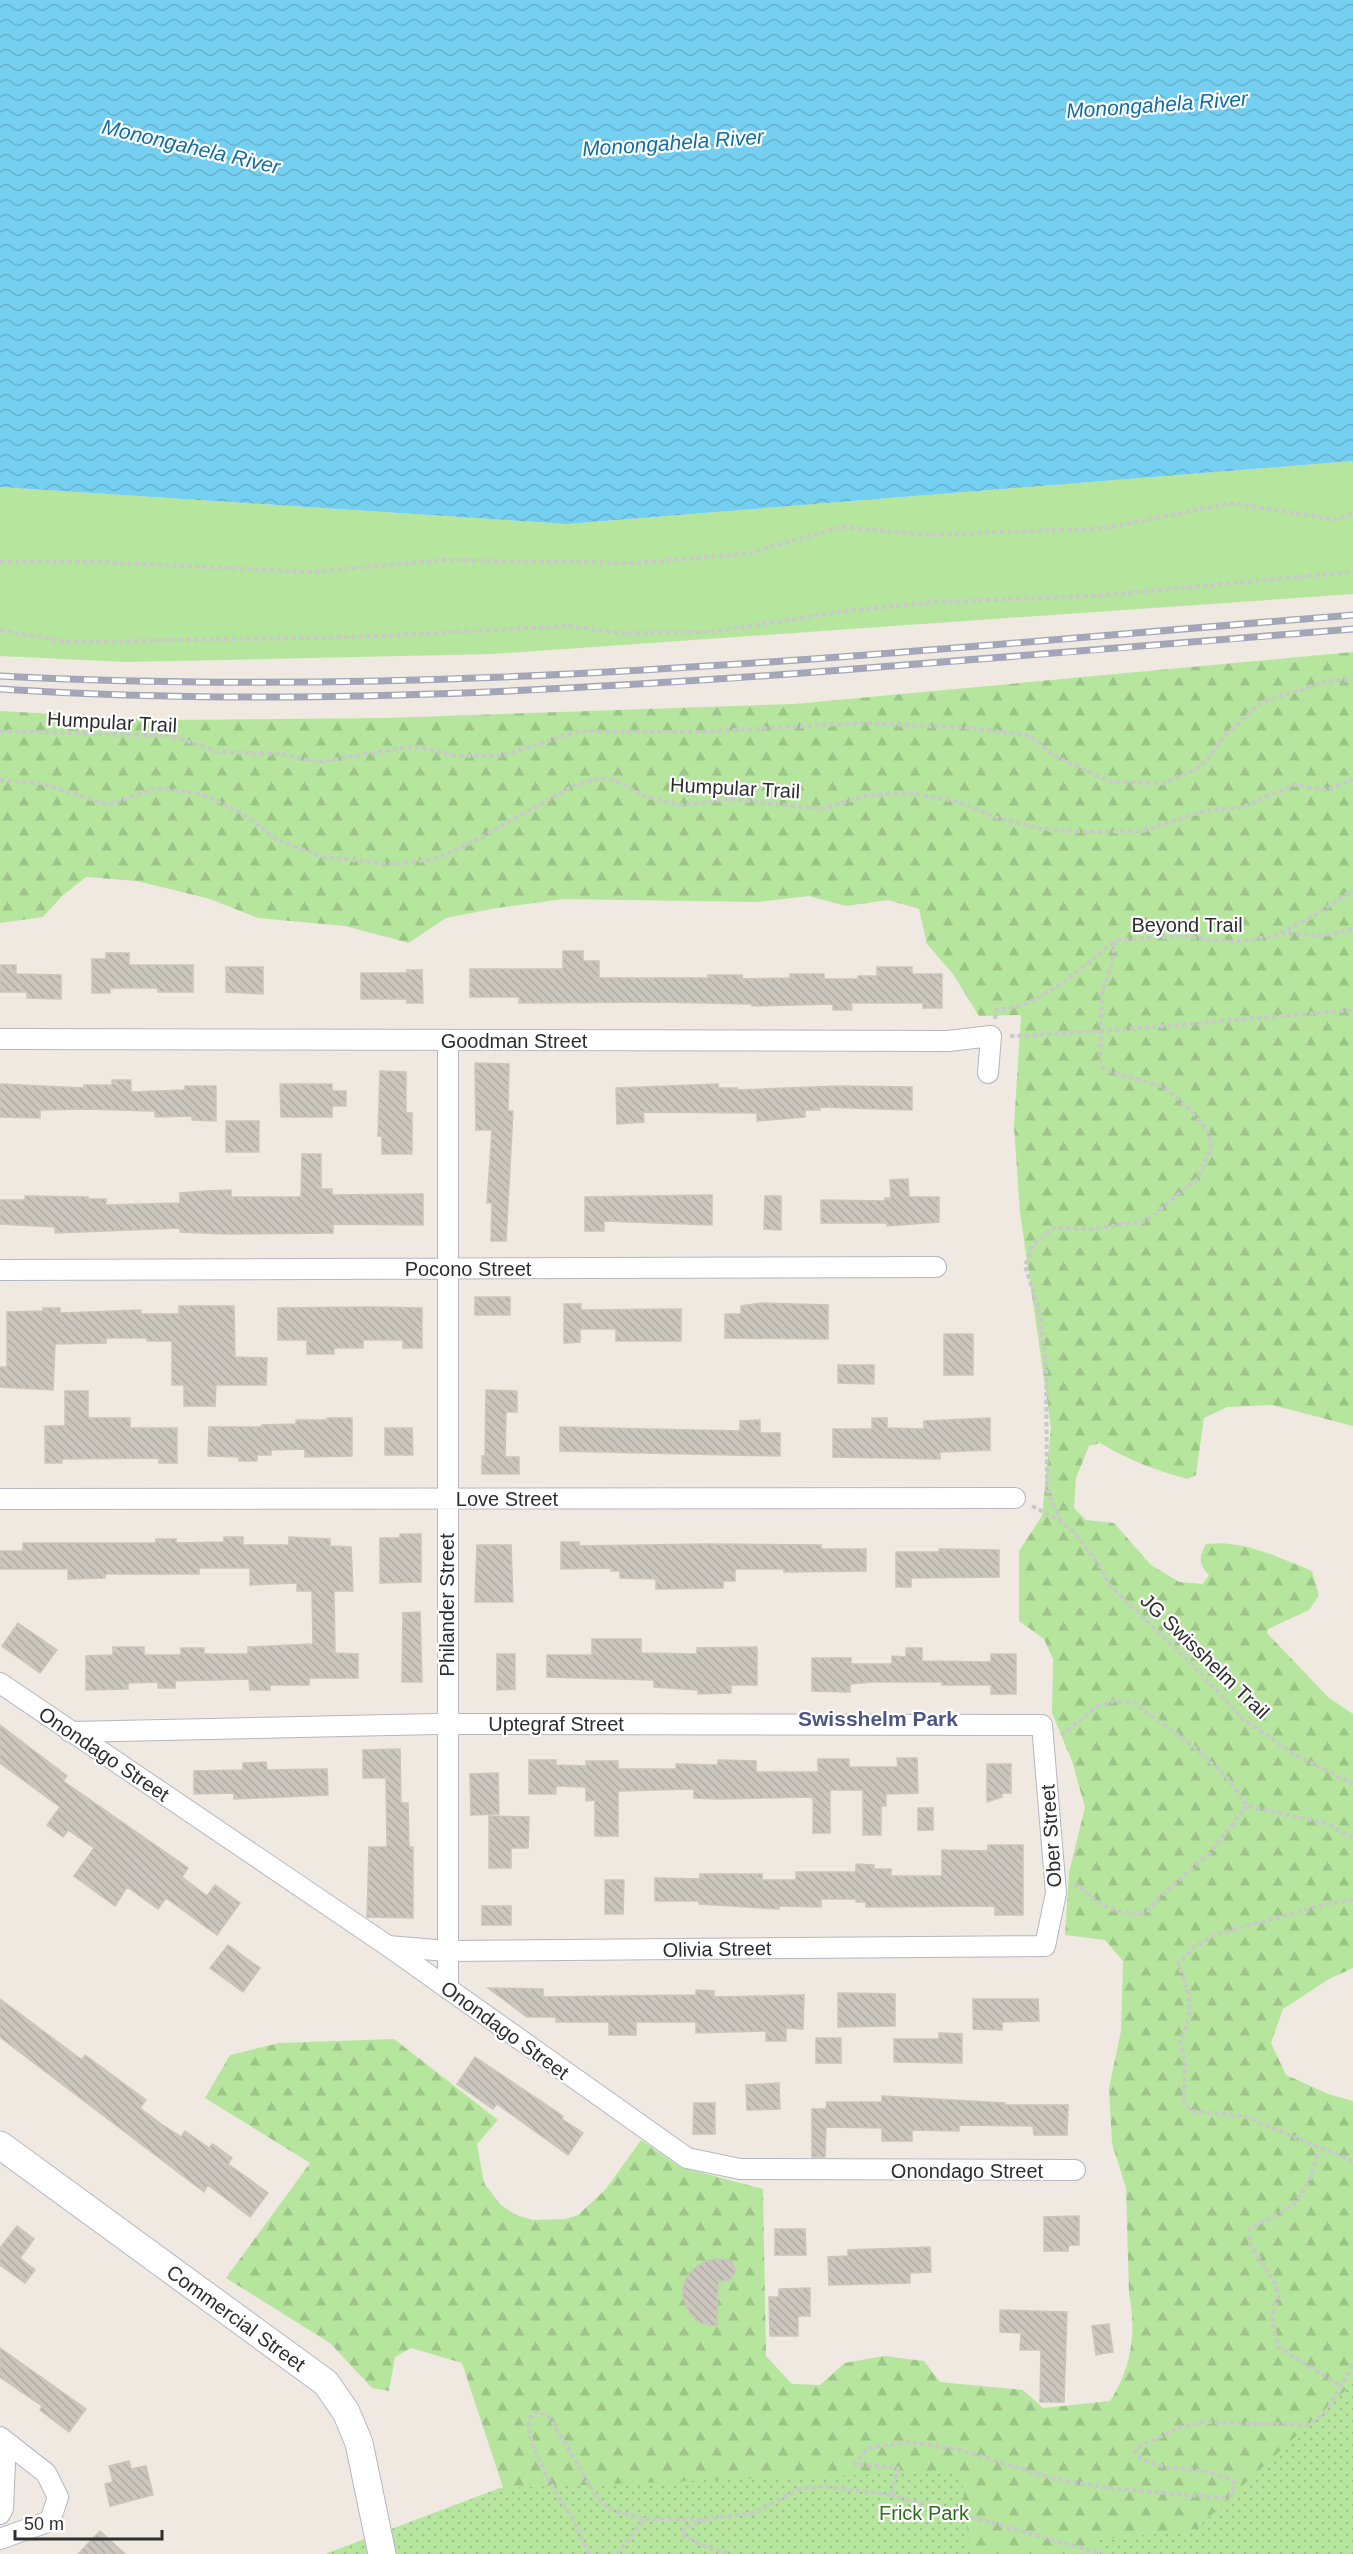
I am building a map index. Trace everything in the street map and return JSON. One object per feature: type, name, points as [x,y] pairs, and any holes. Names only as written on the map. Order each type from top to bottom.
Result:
[{"type":"main road","name":"Commercial Street","points":[[0,2145],[326,2383],[346,2412],[359,2443],[382,2554]]},
{"type":"street","name":"Goodman Street","points":[[0,1039],[948,1041],[991,1036]]},
{"type":"street","points":[[988,1073],[991,1036]]},
{"type":"street","name":"Philander Street","points":[[447,1989],[448,1041]]},
{"type":"street","name":"Pocono Street","points":[[0,1270],[936,1267]]},
{"type":"street","name":"Love Street","points":[[0,1499],[1015,1497]]},
{"type":"street","name":"Onondago Street","points":[[0,1683],[388,1946],[687,2158],[740,2169],[1075,2170]]},
{"type":"street","name":"Uptegraf Street","points":[[70,1732],[447,1724],[1043,1731]]},
{"type":"street","name":"Ober Street","points":[[1043,1731],[1056,1893],[1045,1946]]},
{"type":"street","name":"Olivia Street","points":[[388,1946],[447,1951],[1045,1946]]},
{"type":"street","points":[[0,2437],[46,2473],[58,2497],[50,2521],[0,2539]]},
{"type":"street","points":[[0,2449],[5,2463],[3,2508],[0,2514]]},
{"type":"path","points":[[0,562],[100,562],[310,572],[441,560],[634,563],[746,554],[843,527],[931,535],[1106,528],[1231,503],[1337,520],[1353,513]]},
{"type":"path","points":[[0,630],[68,642],[355,637],[568,626],[619,633],[710,632],[846,610],[926,603],[1094,596],[1353,572]]},
{"type":"path","name":"Humpular Trail","points":[[0,731],[171,736],[219,752],[281,754],[320,762],[413,746],[459,756],[501,756],[579,731],[697,732],[863,723],[971,728],[1029,735],[1054,756],[1111,782],[1164,783],[1194,770],[1207,760],[1223,737],[1262,702],[1328,681],[1353,680]]},
{"type":"path","name":"Humpular Trail","points":[[0,780],[40,783],[109,806],[156,788],[201,794],[242,813],[277,840],[324,857],[390,864],[432,860],[469,844],[571,787],[600,778],[615,780],[644,796],[682,805],[729,799],[821,809],[868,795],[911,794],[959,802],[995,817],[1043,829],[1088,832],[1143,831],[1207,810],[1240,808],[1294,785],[1327,790],[1353,779]]},
{"type":"path","name":"Beyond Trail","points":[[991,1036],[996,1010],[1017,1009],[1047,992],[1115,940],[1181,936],[1234,942],[1280,933],[1314,916],[1353,890]]},
{"type":"path","points":[[1280,933],[1322,936],[1353,929]]},
{"type":"path","name":"Beyond Trail","points":[[1100,1031],[1102,991],[1112,965],[1115,940]]},
{"type":"path","points":[[991,1036],[1100,1031],[1353,1010]]},
{"type":"path","name":"JG Swisshelm Trail","points":[[1100,1031],[1100,1064],[1105,1070],[1165,1087],[1190,1110],[1208,1131],[1211,1148],[1198,1178],[1146,1221],[1093,1229],[1054,1228],[1033,1245],[1025,1266],[1039,1309],[1046,1365],[1047,1490],[1061,1521],[1099,1565],[1111,1587],[1189,1661],[1243,1719],[1294,1754],[1353,1784]]},
{"type":"path","name":"JG Swisshelm Trail","points":[[1015,1497],[1061,1521]]},
{"type":"path","points":[[1043,1731],[1061,1735],[1096,1707],[1114,1701],[1133,1702],[1193,1746],[1228,1779],[1247,1806],[1329,1824],[1353,1839]]},
{"type":"path","points":[[1078,1885],[1094,1901],[1120,1914],[1146,1913],[1158,1898],[1209,1854],[1247,1806]]},
{"type":"path","points":[[1353,1900],[1331,1903],[1217,1934],[1195,1946],[1178,1964],[1191,1996],[1189,2021],[1180,2042],[1185,2061],[1184,2102],[1191,2110],[1243,2116],[1353,2161]]},
{"type":"path","points":[[1317,2154],[1310,2181],[1298,2199],[1280,2213],[1250,2229],[1249,2241],[1276,2285],[1278,2297],[1272,2318],[1278,2347],[1341,2386]]},
{"type":"path","points":[[891,2495],[898,2468],[855,2464],[868,2448],[906,2442],[957,2449],[1051,2478],[1109,2488],[1225,2498],[1233,2494],[1234,2481],[1224,2475],[1192,2468],[1154,2465],[1142,2461],[1135,2452],[1137,2448],[1178,2428],[1202,2422],[1308,2425],[1326,2412],[1353,2365]]},
{"type":"path","points":[[589,2554],[532,2444],[528,2421],[535,2412],[548,2415],[596,2496],[609,2509],[645,2519],[705,2519],[754,2513],[799,2489],[823,2486],[891,2495],[1103,2554]]},
{"type":"path","points":[[617,2554],[645,2519]]},
{"type":"path","points":[[705,2519],[699,2524],[684,2528],[682,2535],[703,2546],[731,2554]]},
{"type":"green space","points":[[1353,461],[1353,594],[493,654],[126,662],[0,656],[0,487],[567,524]]},
{"type":"green space","points":[[1353,652],[1353,1426],[1272,1405],[1227,1407],[1204,1418],[1196,1475],[1187,1479],[1142,1464],[1100,1443],[1089,1446],[1076,1478],[1074,1508],[1086,1520],[1114,1523],[1151,1565],[1179,1582],[1203,1584],[1209,1575],[1201,1560],[1206,1544],[1220,1543],[1247,1547],[1274,1555],[1312,1571],[1319,1595],[1309,1610],[1268,1629],[1267,1633],[1329,1698],[1353,1714],[1353,1968],[1329,1979],[1283,2009],[1271,2043],[1286,2075],[1328,2094],[1353,2101],[1353,2554],[534,2554],[512,2515],[462,2363],[411,2348],[395,2357],[389,2391],[372,2388],[330,2343],[226,2278],[310,2163],[205,2098],[230,2055],[279,2043],[394,2039],[498,2120],[477,2144],[484,2183],[501,2205],[516,2215],[533,2220],[566,2219],[578,2215],[605,2190],[641,2140],[680,2167],[763,2189],[766,2356],[792,2384],[820,2385],[845,2363],[884,2356],[924,2361],[940,2382],[1023,2390],[1043,2408],[1110,2401],[1123,2376],[1132,2336],[1126,2188],[1112,2143],[1109,2088],[1121,2031],[1123,1961],[1105,1940],[1065,1935],[1069,1873],[1085,1807],[1072,1761],[1052,1713],[1053,1659],[1044,1639],[1019,1621],[1019,1551],[1042,1516],[1051,1427],[1020,1212],[1014,1126],[1021,1015],[979,1016],[953,974],[927,944],[919,909],[888,900],[846,906],[809,896],[758,902],[564,899],[446,918],[409,943],[345,926],[258,918],[210,899],[137,881],[86,877],[62,896],[43,917],[0,923],[0,711],[165,720],[387,718],[794,704]]},
{"type":"green space","points":[[1353,2383],[1353,2554],[1098,2554],[1097,2540],[1196,2529]]},
{"type":"green space","name":"Frick Park","points":[[961,2471],[970,2554],[325,2554],[500,2488]]},
{"type":"water","name":"Monongahela River","points":[[0,0],[1353,0],[1353,461],[567,524],[0,487]]},
{"type":"building","points":[[563,951],[583,951],[583,961],[599,961],[599,978],[708,978],[708,975],[742,975],[742,979],[790,978],[790,974],[824,974],[824,979],[858,979],[858,976],[877,976],[877,967],[912,967],[912,974],[942,974],[942,1008],[923,1008],[923,1003],[851,1003],[852,1010],[833,1010],[833,1004],[752,1006],[752,1004],[659,1002],[519,1003],[519,997],[470,997],[470,969],[563,969]]},
{"type":"building","points":[[106,953],[129,953],[129,965],[193,965],[193,992],[158,992],[158,988],[110,988],[110,993],[92,993],[92,959],[106,959]]},
{"type":"building","points":[[0,965],[16,965],[16,974],[61,975],[61,999],[27,998],[27,992],[0,992]]},
{"type":"building","points":[[226,967],[263,967],[263,994],[226,992]]},
{"type":"building","points":[[407,970],[422,970],[423,1003],[407,1003],[407,999],[361,999],[361,973],[407,973]]},
{"type":"building","points":[[475,1063],[509,1064],[508,1111],[513,1111],[506,1241],[491,1241],[492,1203],[487,1203],[492,1130],[476,1130]]},
{"type":"building","points":[[380,1071],[406,1072],[406,1113],[412,1113],[412,1154],[382,1154],[382,1136],[378,1136]]},
{"type":"building","points":[[112,1080],[131,1080],[131,1092],[185,1090],[185,1086],[216,1086],[216,1121],[192,1120],[192,1116],[155,1117],[155,1111],[84,1109],[40,1110],[40,1118],[0,1117],[0,1084],[84,1088],[84,1085],[112,1085]]},
{"type":"building","points":[[280,1084],[332,1084],[332,1091],[346,1091],[346,1106],[332,1106],[332,1117],[281,1117]]},
{"type":"building","points":[[718,1084],[718,1088],[737,1088],[737,1090],[839,1086],[912,1087],[912,1110],[820,1107],[820,1110],[805,1110],[805,1117],[757,1121],[757,1113],[643,1112],[644,1122],[617,1124],[616,1088]]},
{"type":"building","points":[[226,1121],[259,1121],[259,1152],[226,1152]]},
{"type":"building","points":[[302,1154],[321,1154],[321,1189],[332,1189],[332,1195],[423,1194],[423,1225],[333,1224],[333,1233],[226,1234],[180,1232],[180,1228],[55,1233],[55,1227],[0,1224],[0,1200],[25,1200],[25,1196],[106,1199],[106,1205],[180,1203],[180,1193],[206,1191],[231,1190],[231,1197],[301,1197]]},
{"type":"building","points":[[908,1179],[909,1197],[939,1197],[939,1222],[887,1226],[887,1223],[821,1223],[821,1200],[885,1201],[885,1198],[891,1198],[890,1180]]},
{"type":"building","points":[[712,1195],[712,1225],[604,1221],[604,1231],[585,1231],[585,1197]]},
{"type":"building","points":[[765,1196],[781,1196],[781,1230],[764,1229]]},
{"type":"building","points":[[475,1297],[510,1297],[510,1315],[475,1315]]},
{"type":"building","points":[[762,1303],[828,1305],[828,1339],[725,1338],[725,1314],[741,1314],[741,1306]]},
{"type":"building","points":[[564,1304],[581,1304],[581,1310],[681,1309],[681,1341],[616,1341],[616,1329],[580,1329],[580,1342],[564,1343]]},
{"type":"building","points":[[179,1306],[234,1306],[235,1357],[267,1358],[266,1385],[216,1385],[215,1406],[184,1406],[184,1385],[172,1385],[172,1341],[147,1341],[147,1338],[106,1338],[106,1343],[55,1344],[53,1390],[0,1387],[0,1367],[7,1367],[7,1312],[60,1308],[60,1313],[141,1310],[141,1314],[179,1314]]},
{"type":"building","points":[[278,1308],[422,1308],[422,1348],[403,1348],[403,1340],[363,1340],[363,1348],[334,1348],[334,1354],[307,1354],[307,1340],[278,1340]]},
{"type":"building","points":[[944,1334],[973,1334],[973,1375],[944,1375]]},
{"type":"building","points":[[838,1365],[874,1365],[874,1384],[838,1383]]},
{"type":"building","points":[[486,1390],[517,1391],[517,1412],[506,1412],[505,1457],[519,1457],[519,1474],[482,1474],[482,1456],[485,1456]]},
{"type":"building","points":[[65,1391],[88,1391],[88,1418],[130,1418],[130,1428],[177,1428],[177,1463],[159,1463],[159,1458],[62,1459],[62,1463],[45,1463],[45,1426],[65,1426]]},
{"type":"building","points":[[327,1418],[352,1418],[352,1456],[305,1457],[305,1449],[271,1450],[271,1455],[257,1455],[257,1461],[239,1461],[239,1457],[208,1456],[209,1427],[262,1427],[262,1425],[296,1424],[296,1420],[327,1420]]},
{"type":"building","points":[[872,1418],[887,1418],[887,1428],[924,1429],[924,1421],[990,1418],[990,1450],[940,1452],[940,1459],[833,1457],[833,1429],[872,1429]]},
{"type":"building","points":[[760,1420],[760,1433],[780,1433],[780,1456],[560,1451],[560,1427],[740,1431],[740,1421]]},
{"type":"building","points":[[385,1428],[412,1428],[413,1455],[385,1455]]},
{"type":"building","points":[[400,1534],[421,1534],[421,1582],[380,1583],[380,1538],[400,1538]]},
{"type":"building","points":[[224,1537],[243,1537],[243,1545],[289,1545],[289,1537],[330,1539],[330,1546],[351,1547],[353,1591],[334,1591],[335,1653],[358,1654],[358,1678],[309,1678],[309,1685],[270,1685],[270,1690],[250,1690],[249,1679],[175,1681],[175,1688],[158,1688],[158,1682],[128,1683],[128,1689],[86,1690],[86,1656],[113,1655],[113,1647],[144,1647],[144,1655],[181,1655],[181,1648],[204,1648],[204,1654],[248,1654],[248,1647],[313,1644],[312,1591],[297,1591],[297,1583],[250,1585],[250,1568],[199,1568],[199,1574],[105,1574],[105,1578],[68,1579],[68,1569],[0,1569],[0,1551],[23,1551],[23,1543],[156,1543],[156,1539],[176,1539],[176,1543],[224,1542]]},
{"type":"building","points":[[561,1542],[579,1542],[579,1546],[821,1545],[821,1549],[866,1549],[866,1571],[784,1572],[784,1569],[735,1569],[735,1581],[723,1581],[723,1588],[656,1589],[656,1579],[620,1578],[620,1571],[611,1571],[611,1568],[561,1569]]},
{"type":"building","points":[[477,1545],[511,1545],[513,1602],[475,1602]]},
{"type":"building","points":[[939,1549],[999,1550],[999,1577],[911,1578],[911,1587],[896,1587],[896,1552],[939,1552]]},
{"type":"building","points":[[420,1612],[422,1682],[402,1682],[403,1613]]},
{"type":"building","points":[[18,1623],[57,1650],[40,1673],[2,1646]]},
{"type":"building","points":[[592,1639],[641,1639],[641,1653],[697,1654],[697,1648],[757,1647],[757,1685],[731,1685],[731,1693],[698,1694],[698,1690],[654,1687],[654,1680],[547,1677],[547,1655],[592,1655]]},
{"type":"building","points":[[906,1648],[922,1648],[922,1661],[991,1662],[991,1654],[1016,1654],[1016,1694],[991,1694],[991,1685],[942,1685],[942,1682],[872,1682],[850,1684],[850,1692],[812,1691],[812,1658],[851,1658],[851,1664],[892,1664],[892,1656],[906,1657]]},
{"type":"building","points":[[497,1654],[515,1654],[515,1689],[497,1690]]},
{"type":"building","points":[[0,1725],[67,1776],[63,1781],[188,1868],[182,1877],[207,1896],[215,1885],[240,1903],[217,1935],[166,1898],[158,1909],[127,1887],[115,1906],[74,1876],[94,1848],[68,1830],[63,1837],[47,1825],[60,1807],[0,1763]]},
{"type":"building","points":[[400,1749],[401,1803],[408,1803],[409,1847],[413,1847],[413,1918],[367,1917],[369,1847],[387,1847],[386,1778],[363,1778],[363,1750]]},
{"type":"building","points":[[897,1758],[917,1758],[918,1793],[886,1794],[886,1806],[881,1806],[881,1835],[863,1835],[863,1790],[830,1790],[830,1833],[813,1833],[813,1797],[718,1799],[694,1798],[694,1789],[618,1791],[618,1836],[595,1836],[595,1800],[586,1801],[586,1787],[556,1786],[556,1794],[529,1794],[529,1760],[556,1760],[556,1765],[586,1766],[586,1761],[618,1761],[618,1769],[676,1769],[676,1764],[718,1765],[718,1760],[756,1761],[756,1772],[818,1772],[818,1759],[849,1759],[849,1767],[898,1767]]},
{"type":"building","points":[[266,1762],[267,1770],[327,1769],[328,1795],[234,1799],[234,1793],[194,1794],[194,1771],[243,1770],[243,1763]]},
{"type":"building","points":[[987,1764],[1011,1764],[1011,1793],[1002,1793],[1002,1797],[987,1802]]},
{"type":"building","points":[[498,1773],[499,1814],[471,1815],[470,1774]]},
{"type":"building","points":[[918,1808],[933,1808],[933,1830],[918,1830]]},
{"type":"building","points":[[489,1816],[529,1817],[528,1848],[511,1848],[511,1868],[489,1868]]},
{"type":"building","points":[[988,1845],[1023,1845],[1023,1915],[995,1915],[995,1906],[866,1907],[866,1902],[856,1902],[856,1899],[821,1899],[821,1907],[779,1906],[779,1909],[699,1904],[699,1901],[655,1901],[655,1878],[700,1879],[700,1874],[762,1874],[762,1880],[796,1880],[796,1872],[856,1872],[856,1864],[874,1865],[874,1869],[891,1869],[891,1876],[942,1876],[942,1850],[988,1851]]},
{"type":"building","points":[[605,1880],[624,1880],[623,1914],[605,1914]]},
{"type":"building","points":[[482,1906],[511,1906],[511,1925],[482,1925]]},
{"type":"building","points":[[228,1945],[260,1968],[243,1992],[210,1968]]},
{"type":"building","points":[[488,1988],[543,1989],[543,1997],[696,1995],[696,1990],[714,1991],[714,1997],[804,1995],[803,2029],[786,2028],[786,2041],[766,2041],[766,2031],[696,2033],[696,2022],[636,2022],[636,2035],[609,2035],[609,2022],[556,2022],[556,2017],[527,2017]]},
{"type":"building","points":[[838,1993],[895,1994],[895,2026],[838,2027]]},
{"type":"building","points":[[0,1999],[82,2060],[85,2055],[146,2100],[140,2108],[164,2126],[181,2137],[185,2131],[209,2148],[213,2144],[232,2158],[228,2164],[268,2193],[250,2217],[208,2185],[204,2192],[0,2037]]},
{"type":"building","points":[[973,1999],[1038,1999],[1039,2021],[1002,2022],[1002,2030],[973,2029]]},
{"type":"building","points":[[939,2033],[962,2034],[962,2063],[894,2062],[894,2039],[939,2039]]},
{"type":"building","points":[[816,2038],[841,2038],[841,2063],[816,2063]]},
{"type":"building","points":[[475,2057],[563,2116],[562,2119],[583,2133],[568,2155],[497,2104],[493,2109],[457,2084]]},
{"type":"building","points":[[779,2083],[780,2109],[747,2110],[746,2085]]},
{"type":"building","points":[[882,2096],[1005,2103],[1005,2105],[1068,2105],[1067,2135],[1034,2135],[1033,2126],[959,2125],[959,2131],[912,2130],[912,2141],[882,2141],[882,2128],[826,2127],[825,2157],[812,2157],[812,2109],[826,2109],[827,2102],[882,2102]]},
{"type":"building","points":[[694,2103],[715,2103],[715,2134],[693,2134]]},
{"type":"building","points":[[1079,2216],[1079,2245],[1069,2245],[1068,2251],[1044,2251],[1044,2217]]},
{"type":"building","points":[[17,2226],[34,2239],[20,2258],[35,2270],[25,2283],[0,2265],[0,2248]]},
{"type":"building","points":[[775,2229],[805,2229],[806,2255],[775,2255]]},
{"type":"building","points":[[930,2247],[931,2272],[910,2273],[910,2283],[829,2285],[828,2257],[848,2256],[848,2250]]},
{"type":"building","points":[[708,2260],[731,2260],[736,2271],[729,2280],[718,2282],[717,2326],[701,2323],[691,2315],[683,2298],[683,2286],[688,2275],[696,2267]]},
{"type":"building","points":[[810,2288],[810,2316],[798,2316],[798,2336],[770,2336],[769,2297],[779,2297],[779,2289]]},
{"type":"building","points":[[1000,2310],[1067,2312],[1064,2402],[1040,2402],[1041,2350],[1020,2350],[1021,2333],[1000,2332]]},
{"type":"building","points":[[1109,2324],[1113,2352],[1096,2355],[1092,2326]]},
{"type":"building","points":[[0,2348],[86,2409],[69,2432],[40,2410],[42,2406],[0,2377]]},
{"type":"building","points":[[129,2461],[131,2469],[146,2466],[153,2495],[110,2506],[105,2484],[113,2482],[109,2466]]},
{"type":"building","points":[[100,2531],[125,2554],[78,2554]]},
{"type":"railway","points":[[0,676],[169,682],[339,682],[508,677],[846,656],[1353,615]]},
{"type":"railway","points":[[0,689],[204,697],[306,697],[511,691],[817,672],[1353,629]]},
{"type":"district","name":"Swisshelm Park","points":[[878,1719]]}]
